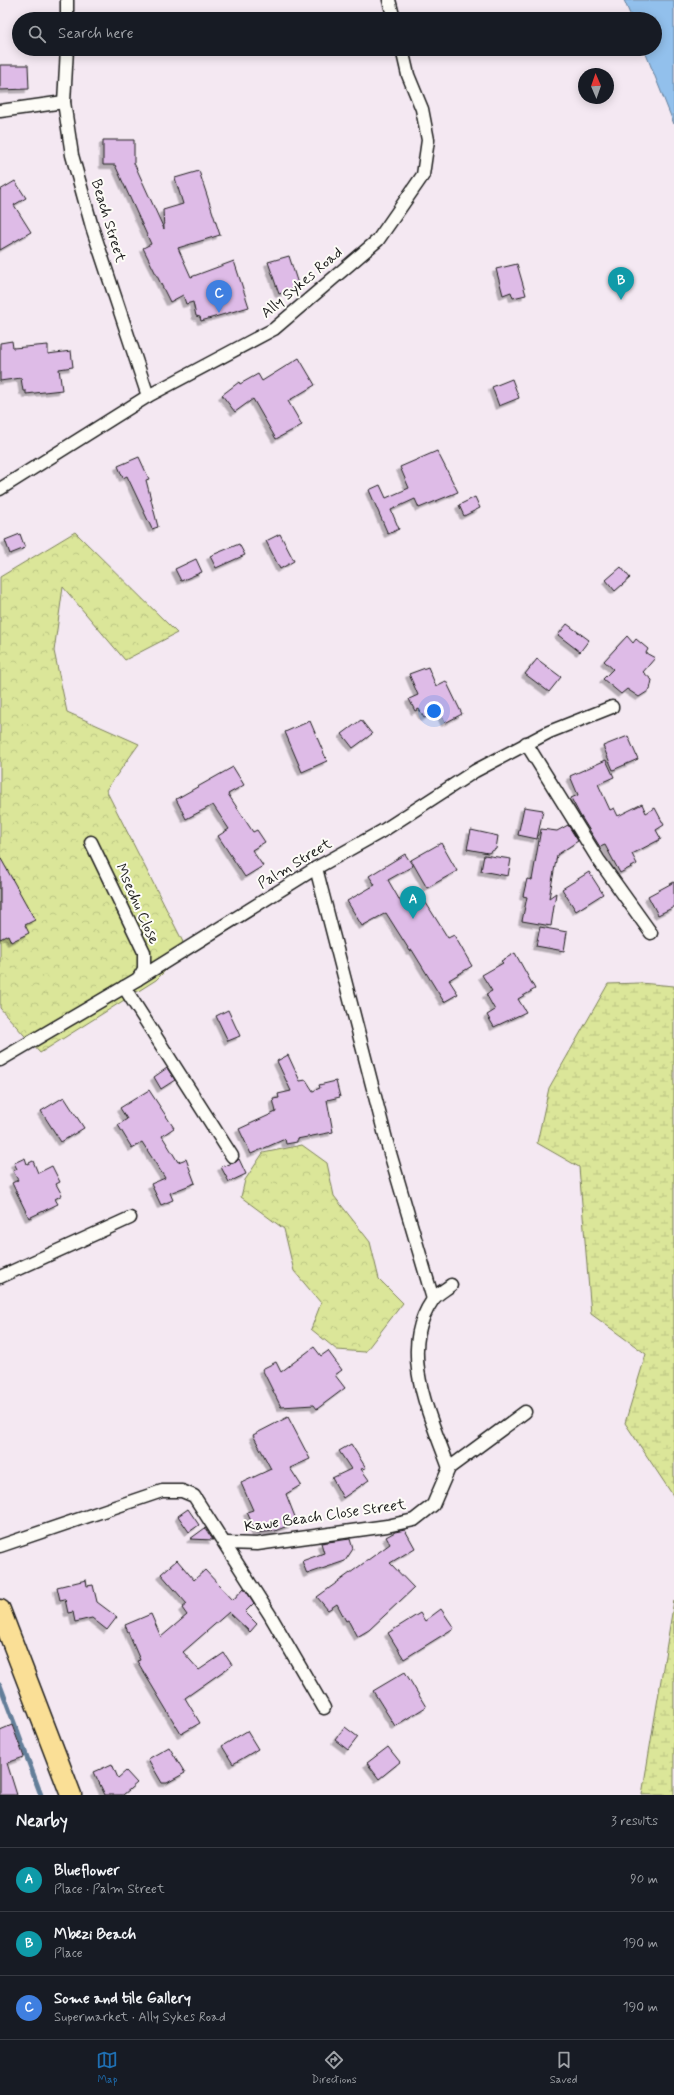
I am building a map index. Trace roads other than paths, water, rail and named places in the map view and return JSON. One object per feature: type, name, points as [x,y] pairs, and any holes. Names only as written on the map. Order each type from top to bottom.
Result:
[{"type":"main road","points":[[0,1610],[71,1795]]},
{"type":"street","points":[[67,0],[68,12]]},
{"type":"street","points":[[389,0],[392,12]]},
{"type":"street","name":"Beach Street","points":[[66,56],[64,102],[72,155],[92,227],[148,396]]},
{"type":"street","name":"Ally Sykes Road","points":[[0,489],[148,396],[274,329],[378,240],[423,174],[428,140],[422,109],[408,75],[404,56]]},
{"type":"street","points":[[0,111],[64,102]]},
{"type":"street","name":"Palm Street","points":[[0,1060],[138,979],[316,868],[384,830],[475,771],[526,744],[612,707]]},
{"type":"street","points":[[526,744],[598,859],[652,933]]},
{"type":"street","name":"Msechu Close","points":[[91,842],[144,952],[144,968],[138,979]]},
{"type":"street","points":[[316,868],[387,1143],[433,1299]]},
{"type":"street","points":[[124,987],[232,1156]]},
{"type":"street","points":[[0,1277],[130,1218]]},
{"type":"street","points":[[451,1285],[433,1299],[420,1323],[416,1352],[418,1376],[449,1468],[525,1412]]},
{"type":"street","name":"Kawe Beach Close Street","points":[[226,1543],[257,1544],[386,1526],[414,1520],[433,1505],[449,1468]]},
{"type":"street","name":"Kawe Beach Close Street","points":[[0,1546],[162,1491],[182,1491],[194,1496],[226,1543],[324,1708]]},
{"type":"water","points":[[624,0],[674,0],[674,124],[647,56],[662,56],[662,12],[629,12]]},
{"type":"waterway","points":[[0,1685],[41,1795]]},
{"type":"place","name":"Mbezi Beach","points":[[621,300]]},
{"type":"place","name":"Some and tile Gallery","points":[[219,313]]},
{"type":"place","name":"Blueflower","points":[[413,919]]}]
